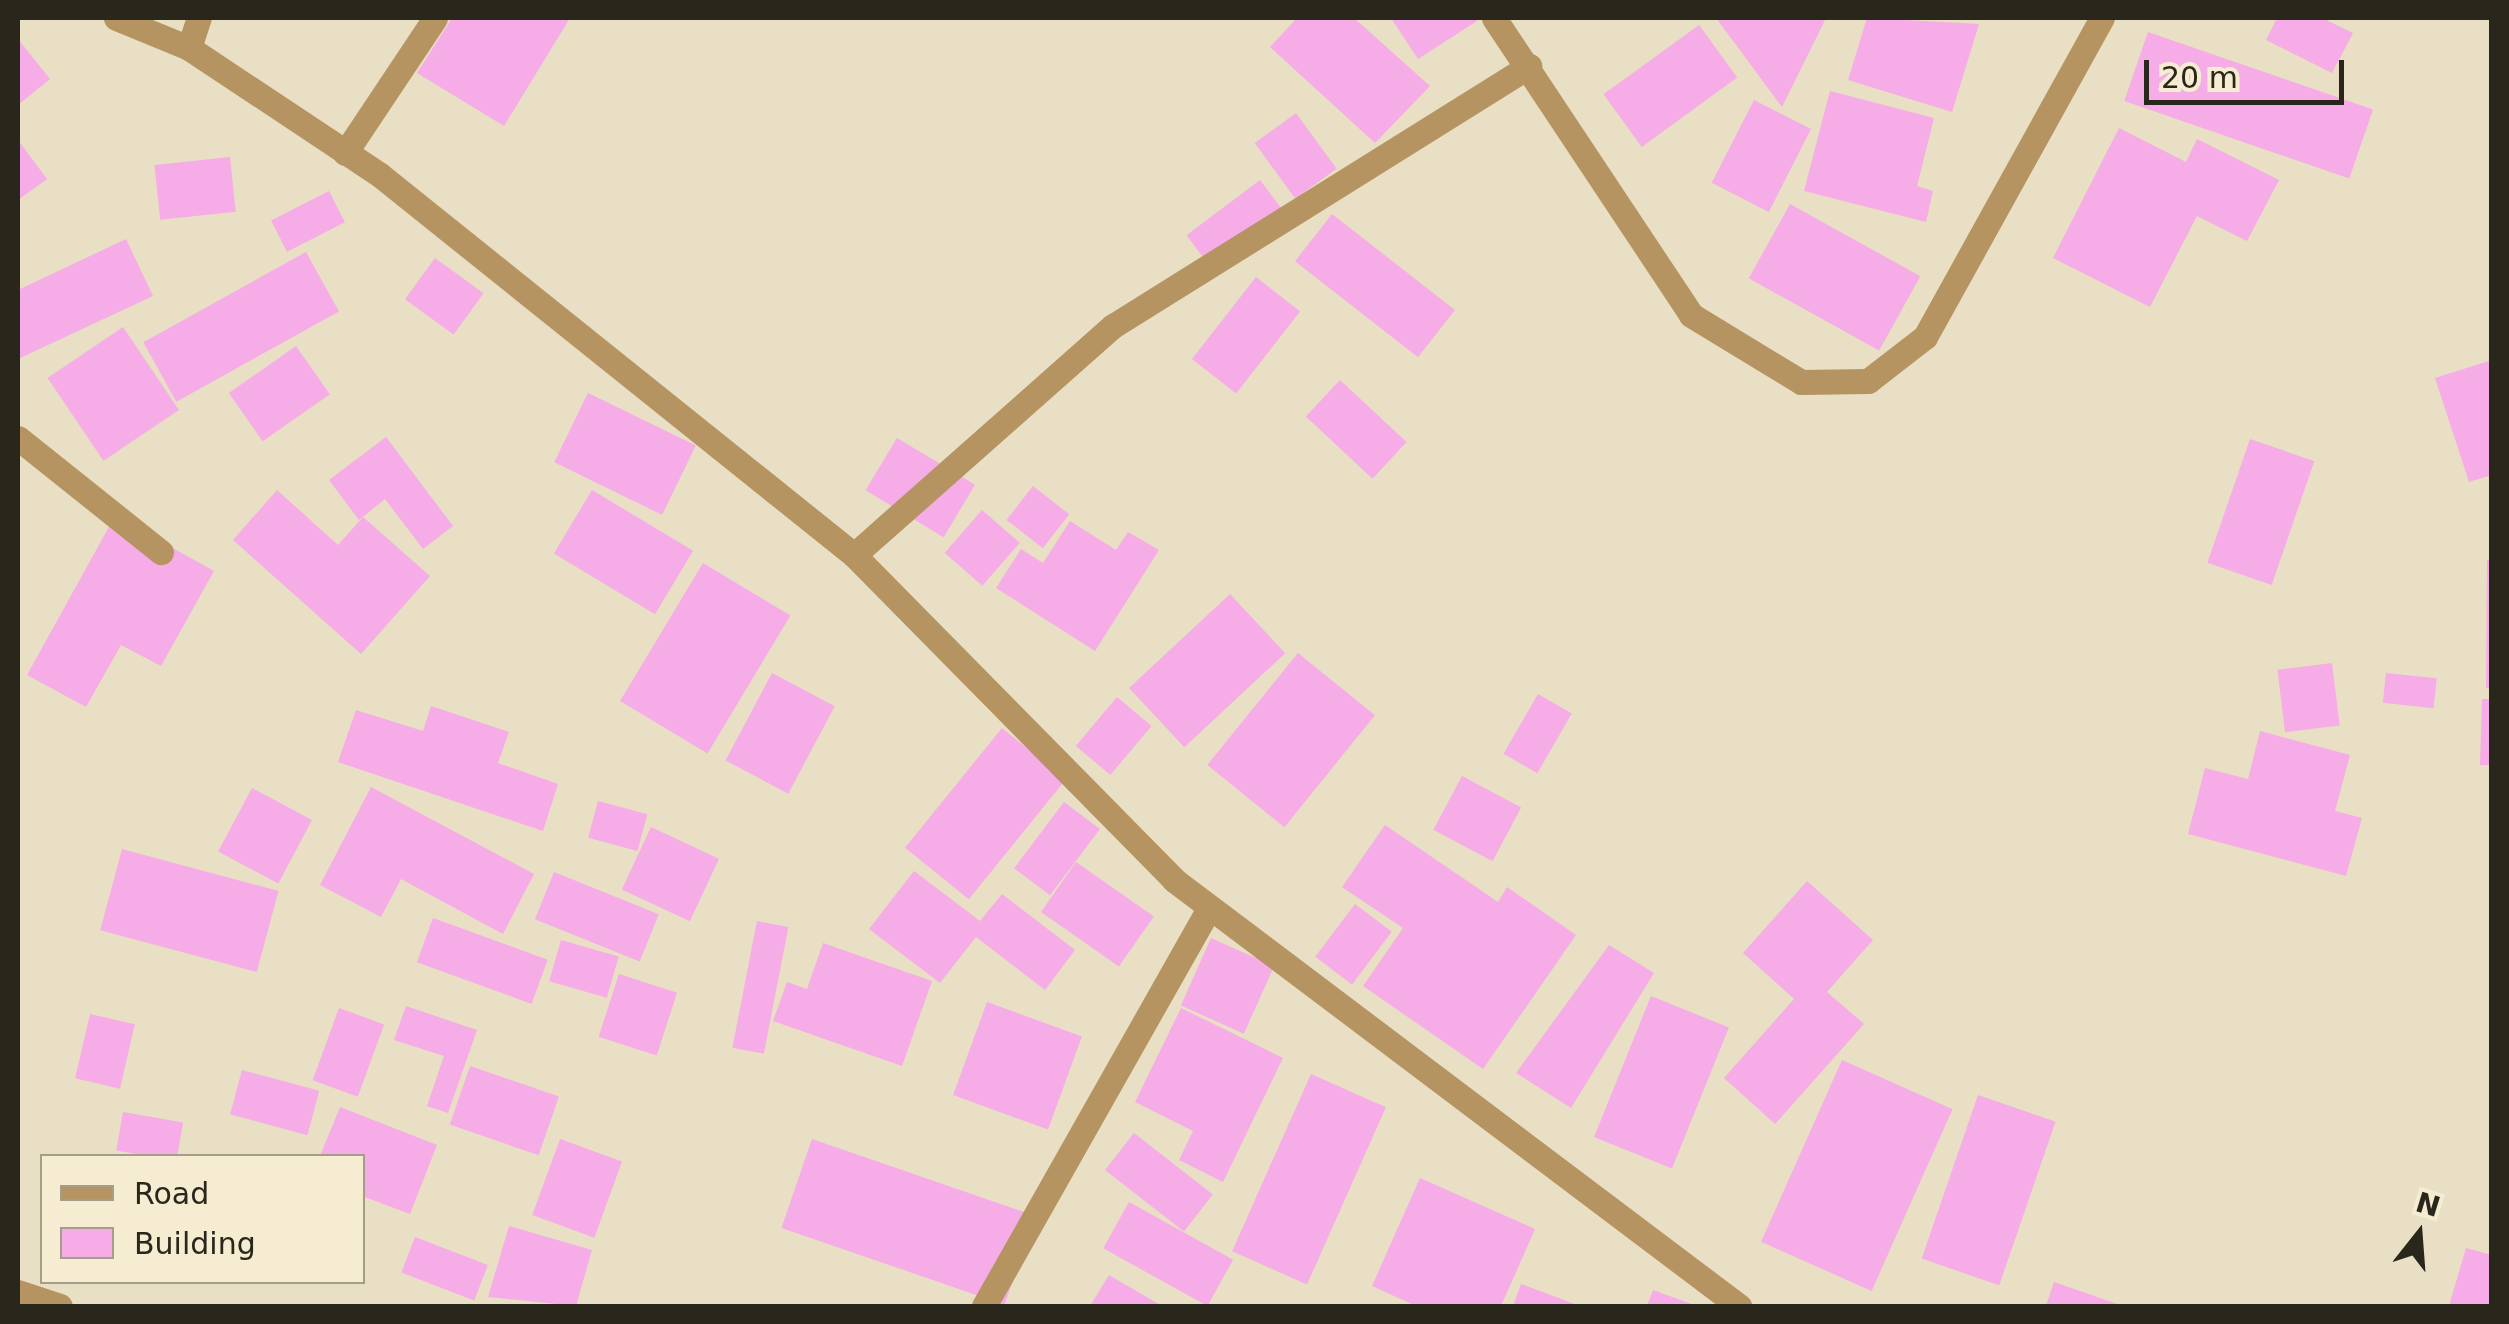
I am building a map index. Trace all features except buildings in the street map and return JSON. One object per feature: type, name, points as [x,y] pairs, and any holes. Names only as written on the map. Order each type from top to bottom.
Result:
[{"type":"street","points":[[116,18],[188,48],[345,153],[854,555],[1209,908],[1739,1306]]},
{"type":"street","points":[[188,48],[199,18]]},
{"type":"street","points":[[345,153],[434,18]]},
{"type":"street","points":[[1494,18],[1691,316],[1801,382],[1868,381],[1925,337],[2102,18]]},
{"type":"street","points":[[854,555],[1113,326],[1528,66]]},
{"type":"street","points":[[18,438],[160,552]]},
{"type":"street","points":[[984,1306],[1209,908]]},
{"type":"street","points":[[18,1292],[60,1306]]}]
